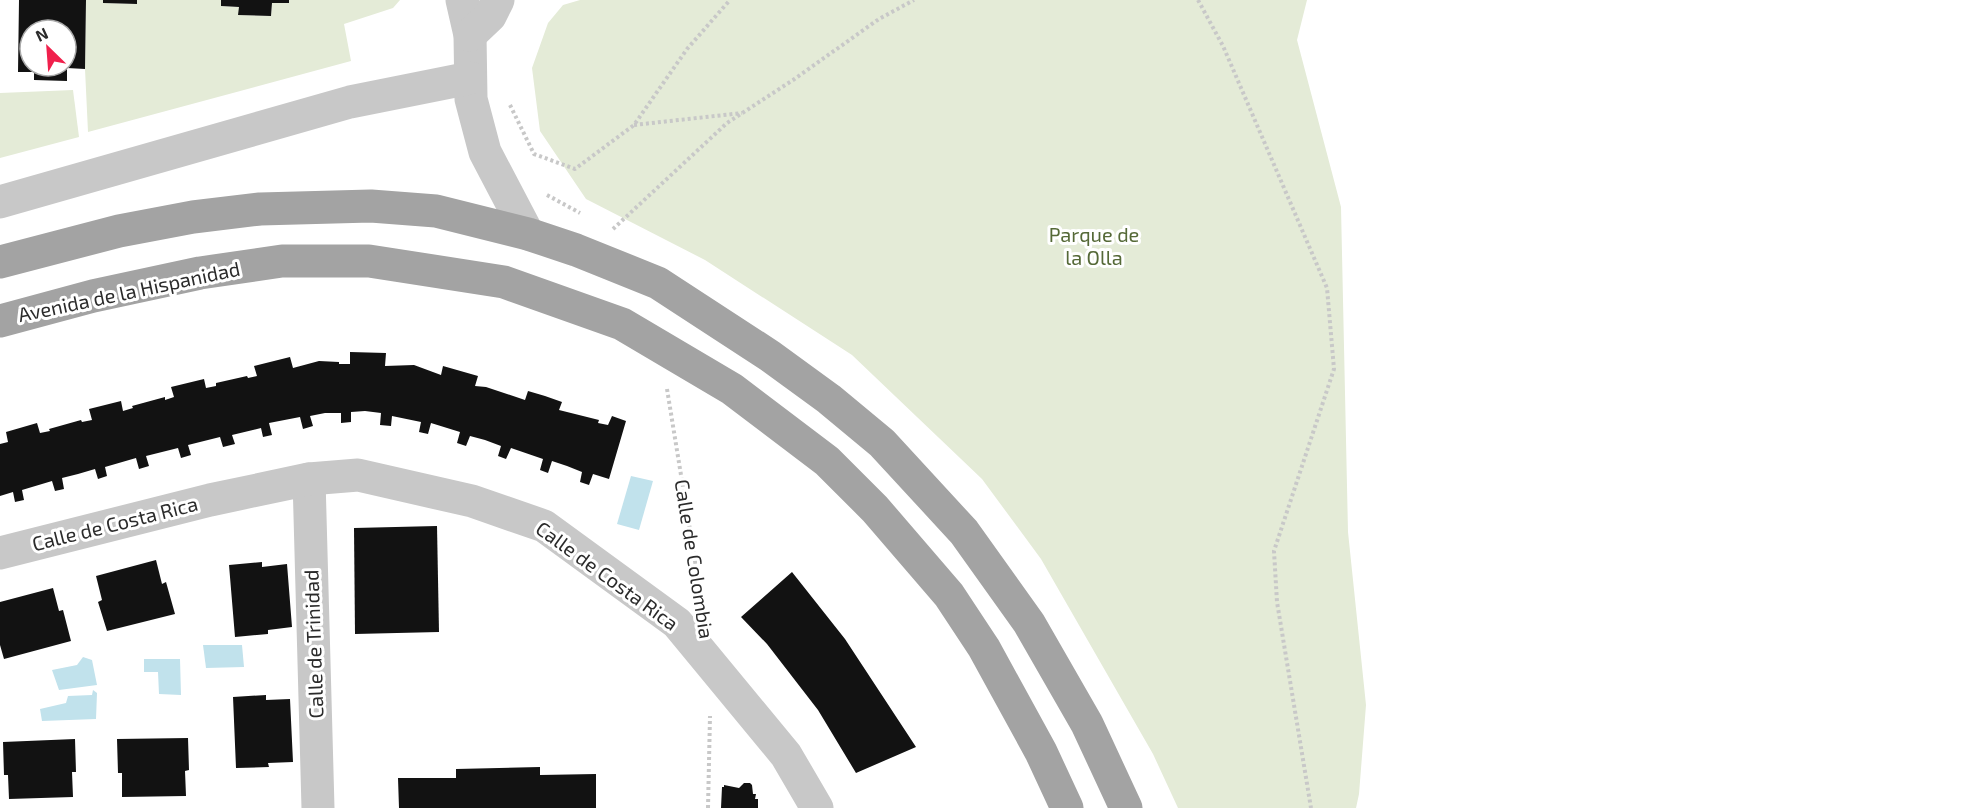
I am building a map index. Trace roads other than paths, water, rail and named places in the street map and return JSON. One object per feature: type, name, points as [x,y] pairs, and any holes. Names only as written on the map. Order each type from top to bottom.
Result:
[{"type":"main road","points":[[0,262],[119,231],[194,217],[260,209],[371,206],[436,210],[528,234],[576,250],[658,283],[770,356],[829,399],[882,443],[963,532],[1029,623],[1088,724],[1126,808]]},
{"type":"main road","name":"Avenida de la Hispanidad","points":[[0,321],[93,296],[200,273],[282,261],[369,261],[504,282],[622,324],[732,389],[827,461],[875,509],[949,595],[984,648],[1041,752],[1067,808]]},
{"type":"street","points":[[462,0],[470,35],[471,99],[485,152],[528,234]]},
{"type":"street","points":[[470,35],[490,16],[498,0]]},
{"type":"street","points":[[0,202],[350,102],[470,78]]},
{"type":"street","name":"Calle de Costa Rica","points":[[0,553],[210,500],[309,479],[358,475],[472,501],[544,526],[677,623],[786,755],[817,808]]},
{"type":"street","name":"Calle de Trinidad","points":[[309,479],[318,808]]},
{"type":"water","points":[[631,476],[653,481],[639,530],[617,524]]},
{"type":"water","points":[[203,645],[242,645],[244,667],[206,668]]},
{"type":"water","points":[[83,657],[92,660],[97,685],[59,690],[52,670],[77,665]]},
{"type":"water","points":[[144,659],[180,659],[181,695],[159,694],[158,672],[144,672]]},
{"type":"water","points":[[93,690],[97,693],[96,719],[42,721],[40,709],[66,703],[68,696],[92,695]]},
{"type":"park label","name":"Parque de la Olla","points":[[1094,246]]}]
